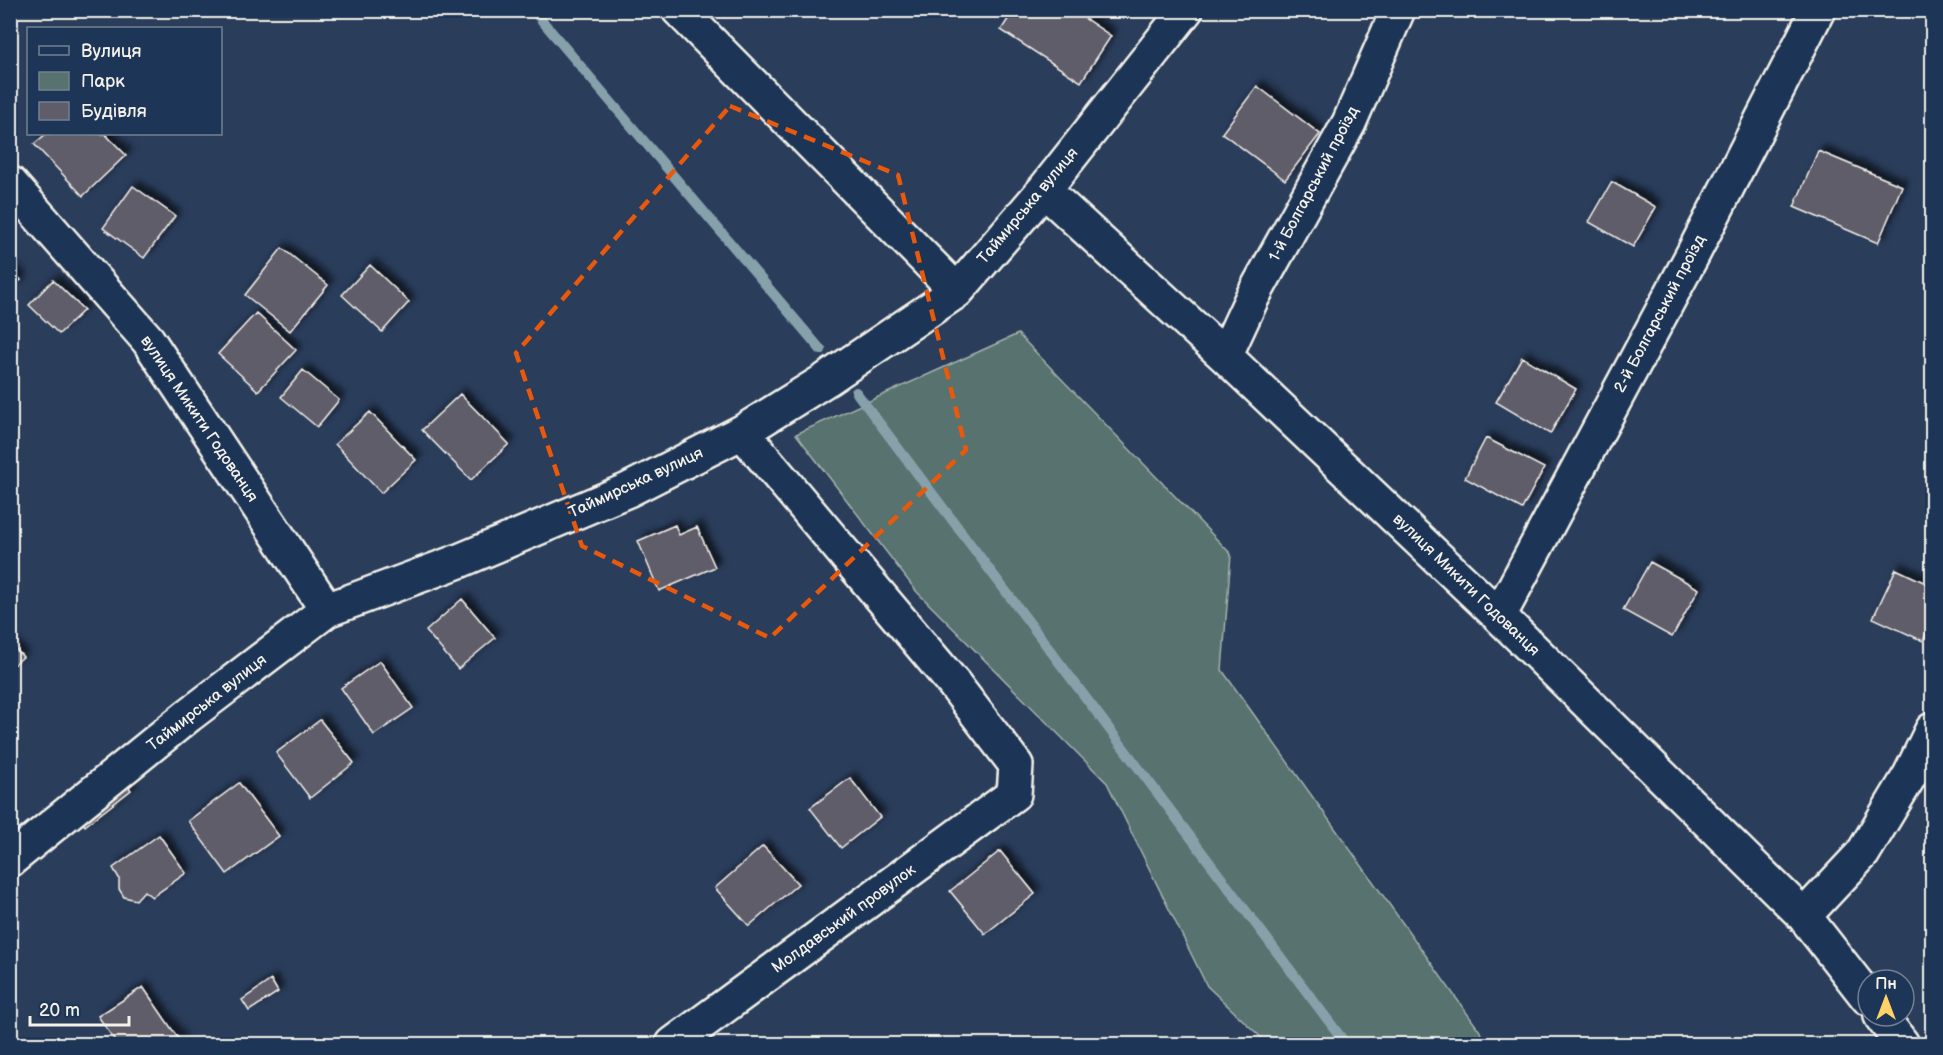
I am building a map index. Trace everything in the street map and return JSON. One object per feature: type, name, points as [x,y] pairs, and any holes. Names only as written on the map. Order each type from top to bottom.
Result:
[{"type":"street","points":[[679,10],[957,291]]},
{"type":"street","name":"Таймирська вулиця","points":[[10,860],[189,715],[327,610],[459,561],[628,490],[742,432],[957,291],[1044,190],[1186,10]]},
{"type":"street","name":"1-й Болгарський проїзд","points":[[1225,356],[1252,298],[1349,123],[1398,10]]},
{"type":"street","name":"2-й Болгарський проїзд","points":[[1499,616],[1694,252],[1818,10]]},
{"type":"street","name":"вулиця Микити Годованця","points":[[10,183],[148,340],[327,610]]},
{"type":"street","name":"вулиця Микити Годованця","points":[[1044,190],[1225,356],[1499,616],[1804,916],[1856,983]]},
{"type":"street","name":"Молдавський провулок","points":[[673,1044],[1014,794],[1016,765],[954,684],[742,432]]},
{"type":"street","points":[[1804,916],[1863,853],[1910,775],[1932,730]]},
{"type":"street","points":[[1890,1028],[1902,1044]]},
{"type":"highlighted area","points":[[730,106],[898,175],[966,450],[770,638],[582,546],[516,353]]},
{"type":"green space","points":[[1018,334],[1231,554],[1222,670],[1489,1044],[1268,1044],[1207,986],[1107,783],[917,592],[796,434]]},
{"type":"building","points":[[1014,10],[1072,10],[1111,36],[1081,82],[1001,30]]},
{"type":"building","points":[[1257,86],[1320,134],[1285,180],[1222,133]]},
{"type":"building","points":[[45,135],[106,135],[126,155],[83,196],[34,144]]},
{"type":"building","points":[[1818,151],[1902,186],[1878,243],[1794,207]]},
{"type":"building","points":[[1612,182],[1656,207],[1633,247],[1589,222]]},
{"type":"building","points":[[133,186],[175,216],[144,258],[103,228]]},
{"type":"building","points":[[282,248],[328,285],[290,331],[245,295]]},
{"type":"building","points":[[370,265],[409,302],[382,332],[342,295]]},
{"type":"building","points":[[10,269],[21,280],[10,290]]},
{"type":"building","points":[[53,280],[84,310],[59,334],[29,305]]},
{"type":"building","points":[[256,313],[296,350],[258,391],[218,354]]},
{"type":"building","points":[[1522,357],[1576,389],[1550,434],[1496,402]]},
{"type":"building","points":[[303,370],[339,400],[317,427],[281,397]]},
{"type":"building","points":[[460,394],[509,444],[471,480],[422,430]]},
{"type":"building","points":[[370,412],[416,460],[381,493],[335,444]]},
{"type":"building","points":[[1486,438],[1544,468],[1522,509],[1465,478]]},
{"type":"building","points":[[675,525],[679,535],[697,527],[715,567],[659,591],[638,541]]},
{"type":"building","points":[[1650,562],[1699,589],[1672,637],[1623,610]]},
{"type":"building","points":[[1896,569],[1932,586],[1932,621],[1923,641],[1873,618]]},
{"type":"building","points":[[462,599],[495,638],[458,669],[426,631]]},
{"type":"building","points":[[10,643],[23,657],[10,668]]},
{"type":"building","points":[[380,661],[413,708],[374,735],[341,688]]},
{"type":"building","points":[[320,720],[354,763],[310,798],[276,753]]},
{"type":"building","points":[[122,778],[131,790],[85,826],[76,814]]},
{"type":"building","points":[[850,778],[880,817],[841,848],[810,808]]},
{"type":"building","points":[[239,783],[279,836],[227,874],[188,821]]},
{"type":"building","points":[[159,835],[186,873],[152,897],[144,891],[136,900],[124,897],[119,889],[119,878],[113,868]]},
{"type":"building","points":[[763,846],[798,884],[749,926],[715,888]]},
{"type":"building","points":[[1000,851],[1035,894],[985,934],[950,891]]},
{"type":"building","points":[[271,980],[278,992],[249,1011],[242,1000]]},
{"type":"building","points":[[143,987],[182,1044],[117,1044],[98,1016]]},
{"type":"waterway","points":[[533,10],[821,350]]},
{"type":"waterway","points":[[856,392],[1346,1044]]}]
